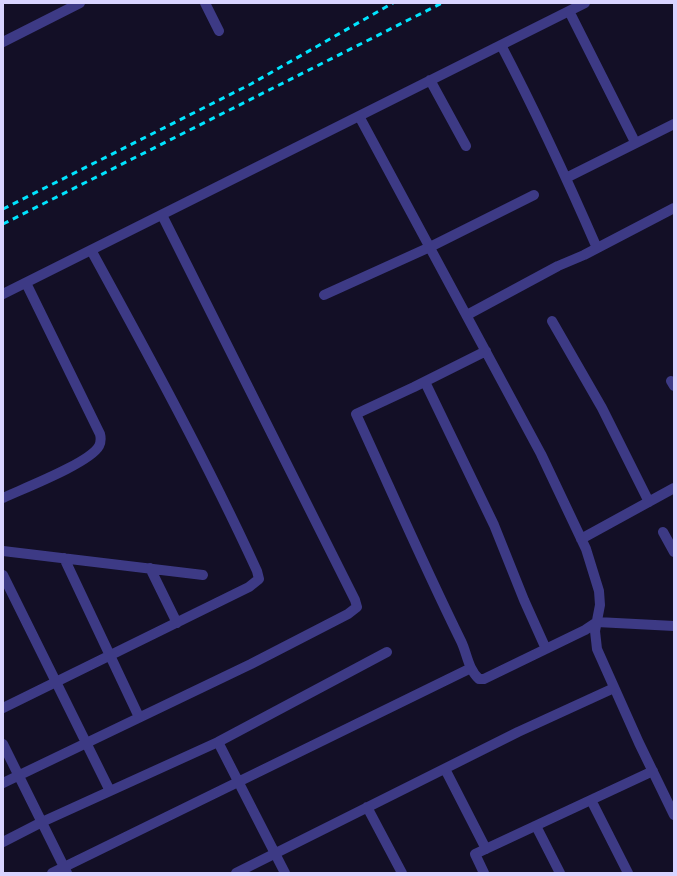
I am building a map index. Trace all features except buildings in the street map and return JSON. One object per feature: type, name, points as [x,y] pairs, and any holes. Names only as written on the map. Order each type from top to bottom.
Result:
[{"type":"street","points":[[3,42],[80,3]]},
{"type":"street","points":[[205,3],[218,31]]},
{"type":"street","points":[[3,294],[585,3]]},
{"type":"street","points":[[569,11],[635,142]]},
{"type":"street","points":[[501,45],[532,104],[597,248]]},
{"type":"street","points":[[430,80],[466,146]]},
{"type":"street","points":[[359,116],[541,454],[581,539],[599,591],[600,605],[595,631],[596,644],[614,688],[653,771],[671,801],[674,815]]},
{"type":"street","points":[[566,178],[635,142],[674,124]]},
{"type":"street","points":[[324,295],[430,247],[534,195]]},
{"type":"street","points":[[467,315],[558,266],[597,248],[674,208]]},
{"type":"street","points":[[3,783],[251,664],[348,614],[355,610],[357,605],[315,516],[162,215]]},
{"type":"street","points":[[3,708],[249,588],[256,583],[259,575],[236,525],[173,402],[91,250]]},
{"type":"street","points":[[3,498],[84,460],[99,447],[101,440],[97,427],[26,283]]},
{"type":"street","points":[[552,321],[602,408],[649,502]]},
{"type":"street","points":[[486,351],[425,382],[356,414],[430,578],[461,642],[471,668],[479,679],[484,679],[585,630],[597,622],[674,626]]},
{"type":"street","points":[[425,382],[494,525],[524,600],[546,649]]},
{"type":"street","points":[[581,539],[674,488]]},
{"type":"street","points":[[663,532],[674,552]]},
{"type":"street","points":[[3,551],[204,575]]},
{"type":"street","points":[[64,558],[139,717]]},
{"type":"street","points":[[150,568],[177,623]]},
{"type":"street","points":[[3,575],[110,791]]},
{"type":"street","points":[[3,842],[42,822],[218,742],[387,652]]},
{"type":"street","points":[[52,873],[66,870],[238,782],[471,668]]},
{"type":"street","points":[[236,873],[518,732],[614,688]]},
{"type":"street","points":[[218,742],[285,873]]},
{"type":"street","points":[[3,744],[66,870]]},
{"type":"street","points":[[445,769],[486,850]]},
{"type":"street","points":[[484,873],[475,855],[653,771]]},
{"type":"street","points":[[591,800],[628,873]]},
{"type":"street","points":[[367,808],[402,873]]},
{"type":"street","points":[[536,826],[560,873]]},
{"type":"railway","points":[[3,209],[251,84],[393,3]]},
{"type":"railway","points":[[3,224],[442,3]]}]
